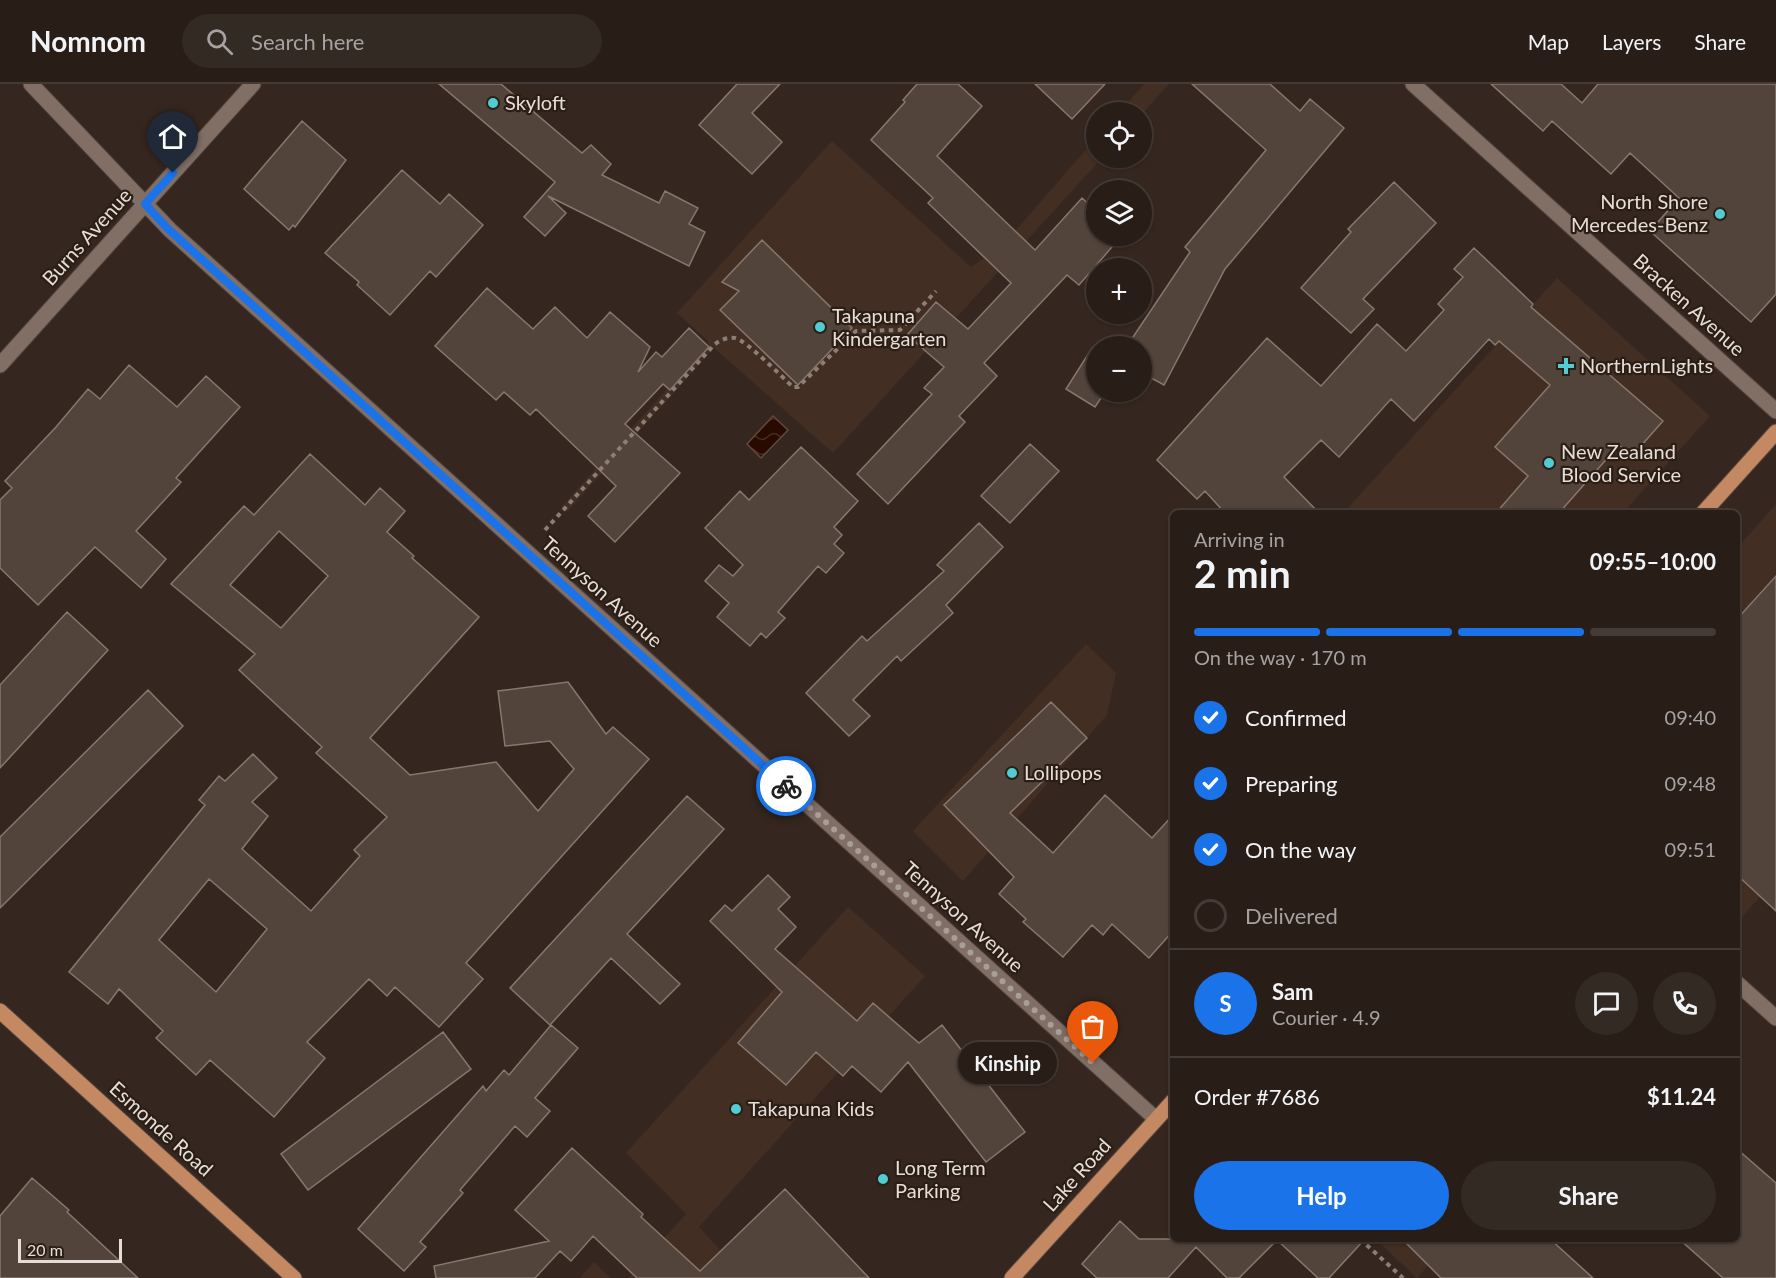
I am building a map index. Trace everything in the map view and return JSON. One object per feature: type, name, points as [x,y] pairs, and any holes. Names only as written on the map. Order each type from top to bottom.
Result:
[{"type":"main road","points":[[1706,510],[1776,432]]},
{"type":"main road","name":"Esmonde Road","points":[[0,1011],[294,1278]]},
{"type":"main road","name":"Lake Road","points":[[1012,1278],[1170,1104]]},
{"type":"street","name":"Tennyson Avenue","points":[[31,84],[167,228],[1156,1119]]},
{"type":"street","name":"Burns Avenue","points":[[0,365],[253,84]]},
{"type":"street","name":"Bracken Avenue","points":[[1413,84],[1776,411]]},
{"type":"street","points":[[1740,986],[1776,1018]]},
{"type":"path","points":[[544,530],[714,345],[722,340],[730,338],[743,342],[793,387],[798,387],[856,330],[900,330],[936,291]]},
{"type":"path","points":[[1363,1242],[1403,1278]]},
{"type":"shaded area","points":[[1144,84],[1169,84],[1152,103],[1128,102]]},
{"type":"shaded area","name":"Takapuna Kindergarten","points":[[832,141],[971,267],[1002,246],[1086,149],[1086,168],[1093,168],[833,453],[714,348],[567,512],[561,507],[709,342],[677,313]]},
{"type":"shaded area","points":[[1557,278],[1710,416],[1626,510],[1347,509]]},
{"type":"shaded area","points":[[1776,504],[1776,879],[1742,917],[1740,915],[1740,545]]},
{"type":"shaded area","name":"Lollipops","points":[[1086,644],[1116,673],[1107,715],[963,881],[913,831]]},
{"type":"shaded area","name":"Takapuna Kids","points":[[848,907],[925,976],[699,1227],[747,1278],[628,1278],[686,1214],[626,1153]]},
{"type":"shaded area","points":[[1378,1242],[1449,1242],[1417,1278]]},
{"type":"shaded area","points":[[594,1262],[611,1278],[579,1278]]},
{"type":"water","points":[[773,416],[788,430],[761,458],[747,444]]},
{"type":"building","points":[[439,84],[501,84],[582,153],[591,145],[611,164],[602,175],[659,203],[665,191],[698,208],[689,224],[705,232],[689,266],[548,196],[566,213],[545,236],[524,217],[555,182]]},
{"type":"building","points":[[737,84],[780,84],[752,113],[782,142],[752,174],[699,125]]},
{"type":"building","points":[[917,84],[958,84],[982,106],[937,156],[1035,250],[1082,198],[1086,202],[1086,246],[1112,247],[1102,258],[1086,258],[1086,277],[1079,285],[1067,275],[984,363],[997,376],[959,416],[965,422],[888,504],[857,474],[932,394],[924,388],[944,367],[907,335],[936,302],[968,329],[1011,283],[928,203],[933,198],[871,140],[905,102],[903,100]]},
{"type":"building","points":[[1035,84],[1105,84],[1072,119]]},
{"type":"building","points":[[1192,84],[1270,84],[1300,111],[1310,99],[1344,128],[1225,269],[1164,385],[1152,378],[1152,336],[1134,336],[1142,324],[1152,324],[1152,309],[1190,252],[1185,247],[1266,150]]},
{"type":"building","name":"North Shore Mercedes-Benz","points":[[1491,84],[1561,84],[1582,103],[1598,84],[1776,84],[1776,294],[1751,322],[1650,231],[1679,198],[1630,153],[1611,174],[1552,121],[1543,131]]},
{"type":"building","points":[[302,121],[346,160],[295,227],[293,225],[289,230],[244,189]]},
{"type":"building","points":[[402,170],[440,204],[449,194],[483,225],[436,277],[430,271],[390,315],[357,285],[359,282],[325,253]]},
{"type":"building","points":[[1394,182],[1436,223],[1363,299],[1374,309],[1351,333],[1301,288],[1351,232],[1348,229]]},
{"type":"building","points":[[762,240],[852,328],[798,385],[720,310],[739,291],[722,282]]},
{"type":"building","points":[[1474,248],[1533,304],[1531,307],[1663,421],[1632,456],[1619,445],[1562,510],[1499,510],[1528,476],[1495,447],[1550,385],[1499,341],[1495,345],[1489,339],[1414,421],[1391,399],[1339,457],[1321,440],[1284,477],[1316,510],[1222,510],[1205,491],[1197,499],[1157,460],[1267,338],[1321,386],[1377,324],[1406,351],[1444,310],[1438,304],[1463,277],[1454,269]]},
{"type":"building","points":[[487,288],[533,329],[555,307],[587,338],[610,312],[650,347],[638,372],[656,352],[662,357],[689,328],[709,347],[670,390],[663,384],[625,424],[680,473],[615,542],[588,516],[616,486],[536,409],[530,415],[504,392],[496,400],[435,346]]},
{"type":"building","points":[[1086,357],[1086,401],[1066,389]]},
{"type":"building","points":[[129,365],[177,407],[206,376],[240,407],[176,478],[181,482],[136,531],[166,559],[141,588],[95,547],[38,605],[0,568],[0,500],[12,488],[5,481],[88,389],[100,399]]},
{"type":"building","points":[[1087,402],[1098,402],[1095,407]]},
{"type":"building","points":[[1030,444],[1059,471],[1010,523],[981,496]]},
{"type":"building","points":[[801,447],[858,501],[834,527],[842,535],[834,544],[844,553],[826,573],[818,566],[778,612],[785,618],[766,638],[761,633],[750,646],[717,617],[729,603],[705,581],[719,565],[733,576],[743,565],[705,528],[740,491],[749,500]]},
{"type":"building","points":[[310,454],[365,505],[380,488],[405,511],[387,532],[414,556],[412,558],[479,617],[370,738],[410,775],[496,762],[538,811],[574,769],[550,741],[505,746],[498,691],[568,682],[606,734],[613,727],[649,759],[466,963],[483,979],[439,1027],[395,987],[387,996],[369,979],[307,1042],[325,1058],[274,1117],[210,1060],[196,1075],[156,1038],[163,1031],[119,989],[108,1004],[69,972],[205,805],[199,800],[219,776],[225,781],[253,754],[277,778],[252,802],[268,816],[242,849],[311,911],[360,856],[354,850],[387,817],[316,753],[322,747],[239,670],[255,654],[171,584],[244,506],[254,515]],"holes":[[[279,531],[328,576],[281,628],[230,585]],[[209,879],[267,929],[216,992],[159,940]]]},
{"type":"building","points":[[979,523],[1003,547],[946,605],[953,613],[901,661],[897,656],[853,700],[870,716],[849,736],[806,693],[862,636],[867,641],[944,571],[937,565]]},
{"type":"building","points":[[1776,576],[1776,911],[1740,878],[1740,616]]},
{"type":"building","points":[[67,612],[108,650],[0,768],[0,685]]},
{"type":"building","points":[[148,690],[183,726],[0,908],[0,837]]},
{"type":"building","points":[[1051,702],[1087,738],[1010,813],[1053,853],[1105,795],[1152,838],[1170,818],[1170,934],[1149,958],[1112,924],[1103,935],[1092,925],[1063,957],[1023,922],[1026,919],[999,894],[1014,877],[944,805]]},
{"type":"building","points":[[687,796],[724,829],[627,934],[680,984],[660,1004],[611,958],[550,1025],[510,988]]},
{"type":"building","points":[[768,875],[790,897],[778,909],[796,927],[775,949],[857,1021],[873,1003],[919,1043],[942,1025],[1025,1132],[986,1162],[908,1062],[881,1092],[852,1066],[843,1076],[816,1052],[786,1085],[738,1043],[782,992],[710,921],[725,905],[732,911]]},
{"type":"building","points":[[551,1025],[578,1048],[535,1098],[550,1111],[527,1137],[515,1126],[460,1190],[463,1193],[420,1242],[426,1247],[404,1271],[358,1229],[483,1086],[486,1091],[504,1070],[509,1075]]},
{"type":"building","points":[[443,1032],[471,1069],[308,1190],[281,1154]]},
{"type":"building","points":[[572,1148],[643,1214],[641,1217],[700,1271],[785,1189],[869,1278],[637,1278],[593,1236],[571,1261],[560,1251],[535,1278],[436,1278],[434,1266],[549,1241],[515,1210]]},
{"type":"building","points":[[1740,1152],[1776,1183],[1776,1278],[1723,1278],[1682,1242],[1740,1242]]},
{"type":"building","points":[[32,1178],[69,1210],[67,1212],[138,1278],[0,1278],[0,1216]]},
{"type":"building","points":[[1120,1221],[1139,1239],[1170,1239],[1170,1242],[1275,1242],[1239,1278],[1227,1278],[1196,1247],[1168,1278],[1097,1278],[1082,1264]]},
{"type":"building","points":[[1279,1242],[1362,1242],[1329,1278],[1318,1278]]},
{"type":"building","points":[[1405,1242],[1553,1242],[1593,1278],[1441,1278]]},
{"type":"way so far","points":[[786,786],[1093,1063]]},
{"type":"place","name":"Skyloft","points":[[493,103]]},
{"type":"place","name":"North Shore Mercedes-Benz","points":[[1720,214]]},
{"type":"place","name":"Takapuna Kindergarten","points":[[820,327]]},
{"type":"place","name":"NorthernLights","points":[[1566,366]]},
{"type":"place","name":"New Zealand Blood Service","points":[[1549,463]]},
{"type":"place","name":"Lollipops","points":[[1012,773]]},
{"type":"place","name":"Kinship","points":[[1093,1063]]},
{"type":"place","name":"Takapuna Kids","points":[[736,1109]]},
{"type":"place","name":"Long Term Parking","points":[[883,1179]]},
{"type":"route","points":[[173,173],[145,204],[167,228],[786,786]]}]
